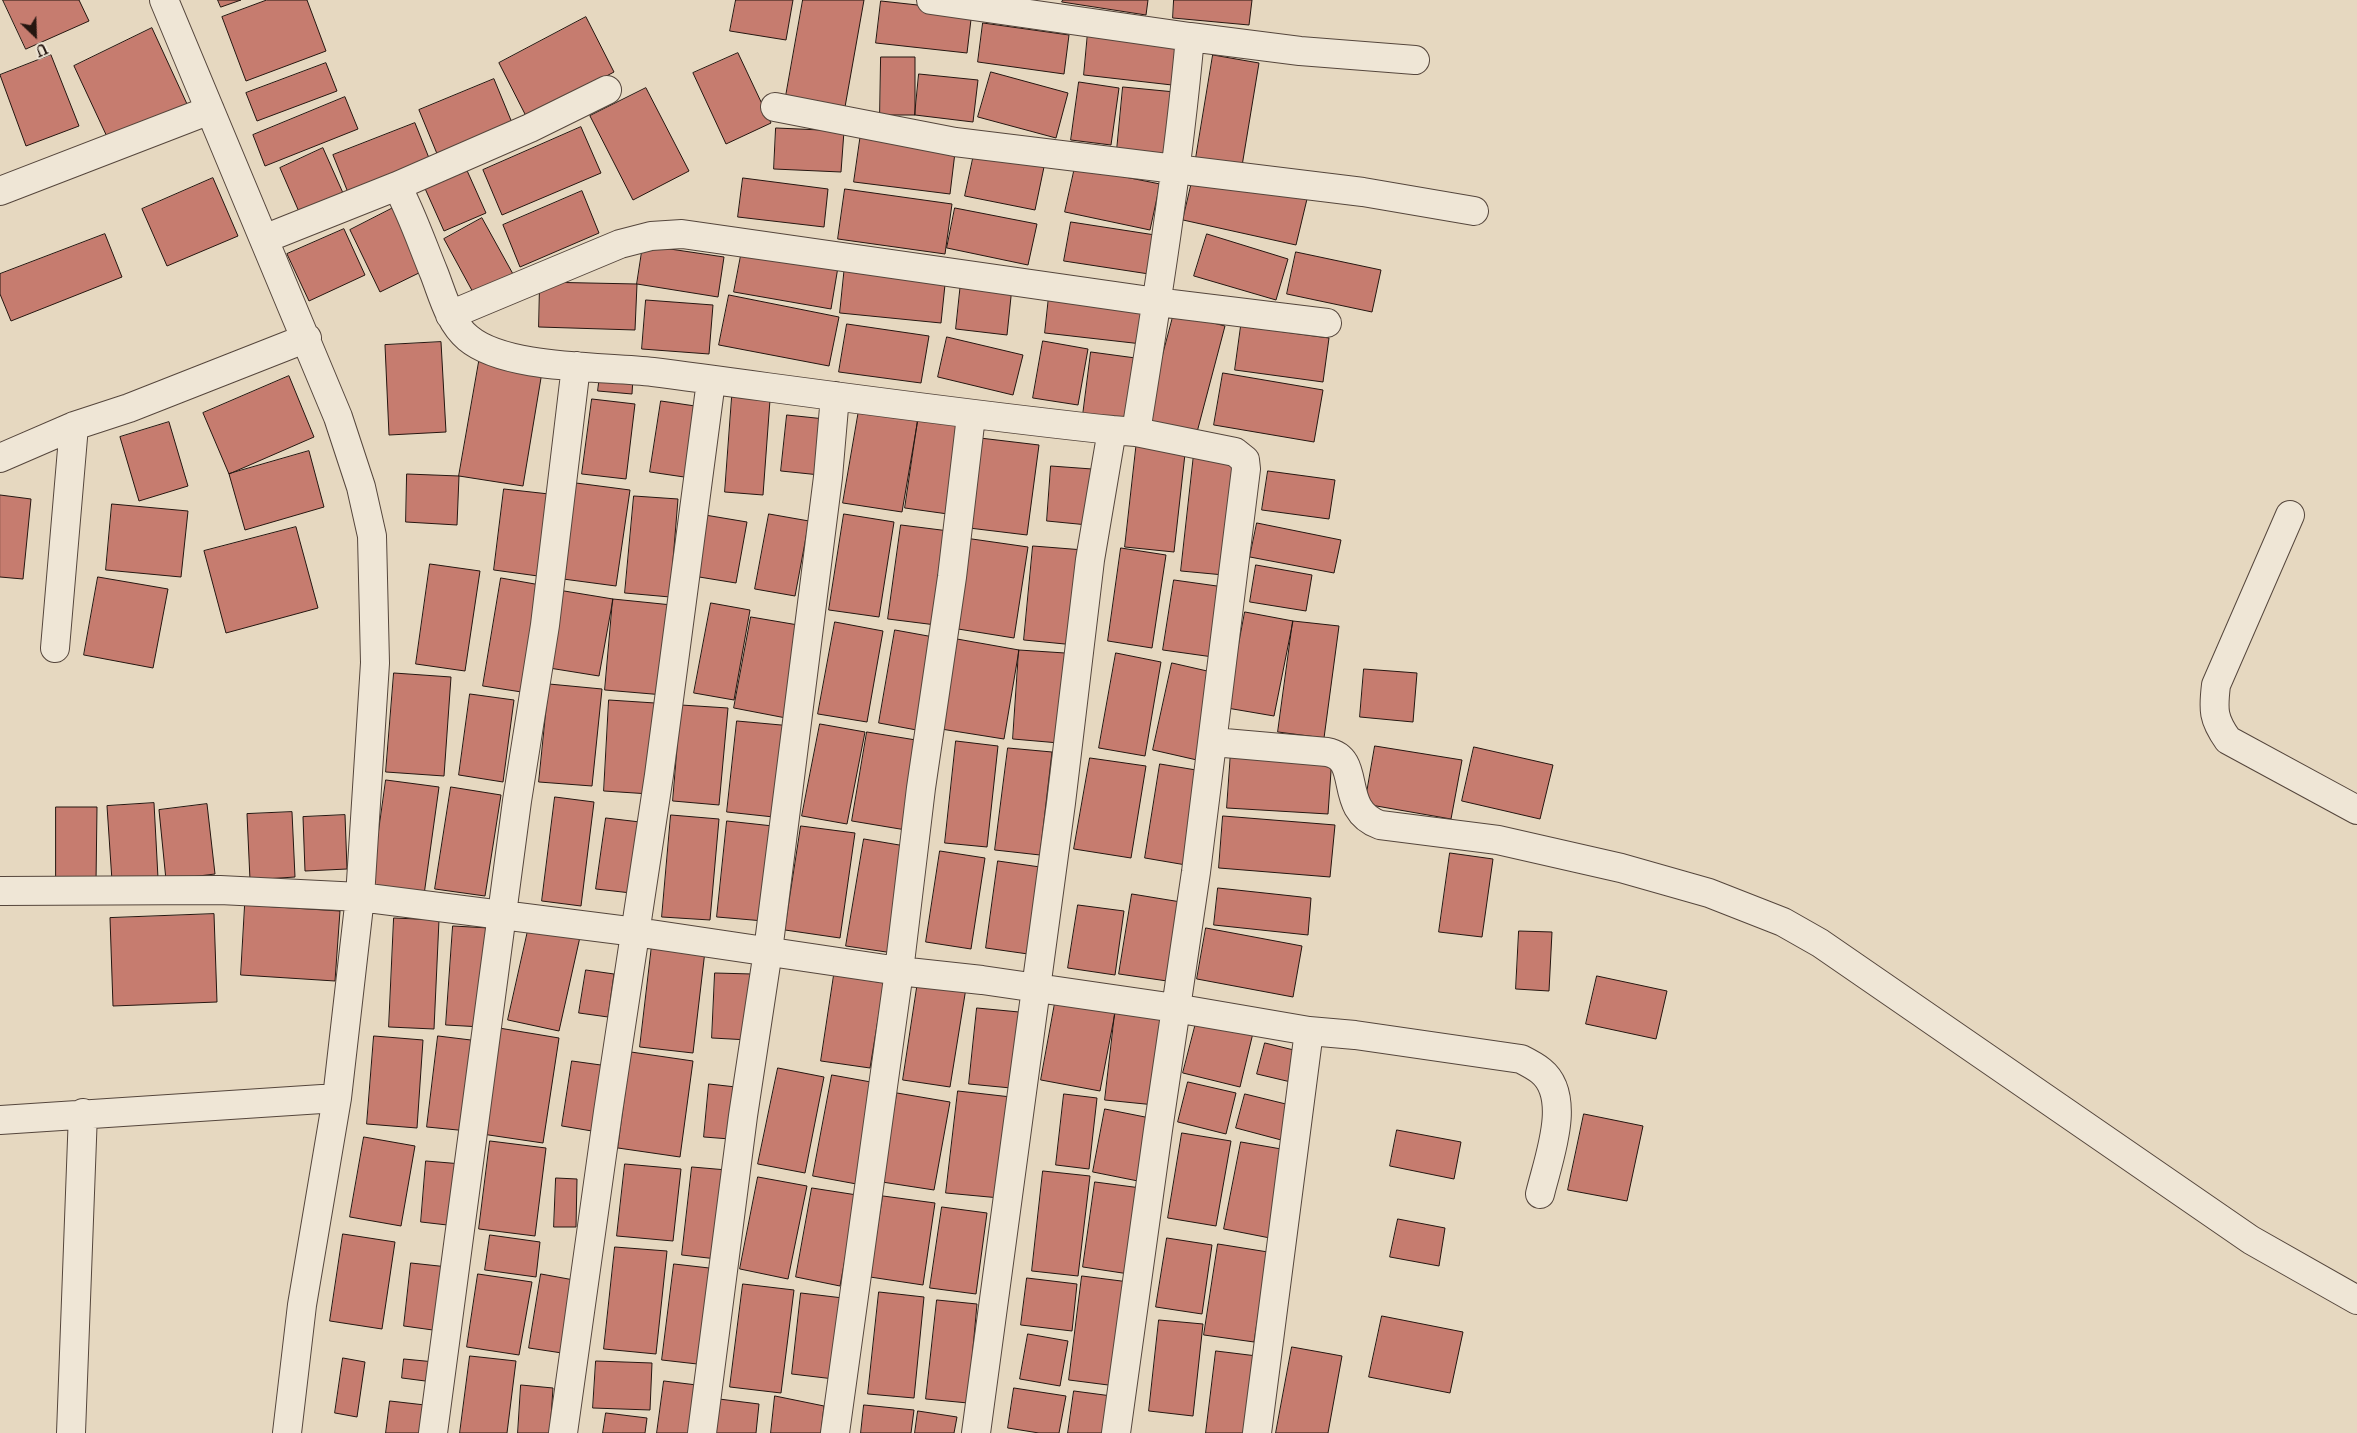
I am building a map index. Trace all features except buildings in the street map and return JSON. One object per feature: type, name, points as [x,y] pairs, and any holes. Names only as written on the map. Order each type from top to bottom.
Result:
[{"type":"street","points":[[164,0],[338,416],[361,487],[372,536],[375,663],[360,897],[337,1098],[302,1305],[295,1431]]},
{"type":"street","points":[[931,0],[1300,51],[1415,60]]},
{"type":"street","points":[[976,1433],[1061,803],[1090,560],[1157,302],[1175,171],[1190,37]]},
{"type":"street","points":[[264,239],[397,186],[530,128],[607,90]]},
{"type":"street","points":[[775,106],[955,142],[1175,171],[1363,192],[1474,211]]},
{"type":"street","points":[[0,191],[210,110]]},
{"type":"street","points":[[397,186],[408,206],[450,315],[462,333],[490,352],[524,360],[711,380],[971,416],[1124,431],[1235,452],[1242,456],[1246,464],[1213,742],[1116,1433]]},
{"type":"street","points":[[450,315],[620,244],[666,234],[703,236],[1157,302],[1327,323]]},
{"type":"street","points":[[0,458],[74,426],[129,408],[307,338]]},
{"type":"street","points":[[434,1433],[517,802],[545,625],[576,366]]},
{"type":"street","points":[[563,1433],[608,1112],[636,932],[711,380]]},
{"type":"street","points":[[702,1433],[743,1116],[768,951],[828,477],[836,396]]},
{"type":"street","points":[[835,1433],[899,971],[921,788],[952,577],[971,416]]},
{"type":"street","points":[[54,648],[74,426]]},
{"type":"street","points":[[2290,515],[2216,685],[2213,710],[2218,726],[2228,740],[2357,810]]},
{"type":"street","points":[[1213,742],[1334,753],[1345,762],[1358,809],[1368,820],[1380,825],[1498,840],[1620,868],[1709,893],[1784,922],[1820,943],[2251,1240],[2357,1300]]},
{"type":"street","points":[[0,891],[220,890],[360,897],[636,932],[899,971],[982,980],[1176,1008],[1310,1031],[1355,1035],[1521,1059],[1542,1071],[1552,1085],[1559,1116],[1540,1194]]},
{"type":"street","points":[[1257,1433],[1310,1031]]},
{"type":"street","points":[[0,1120],[83,1113],[337,1098]]},
{"type":"street","points":[[71,1433],[83,1113]]}]
